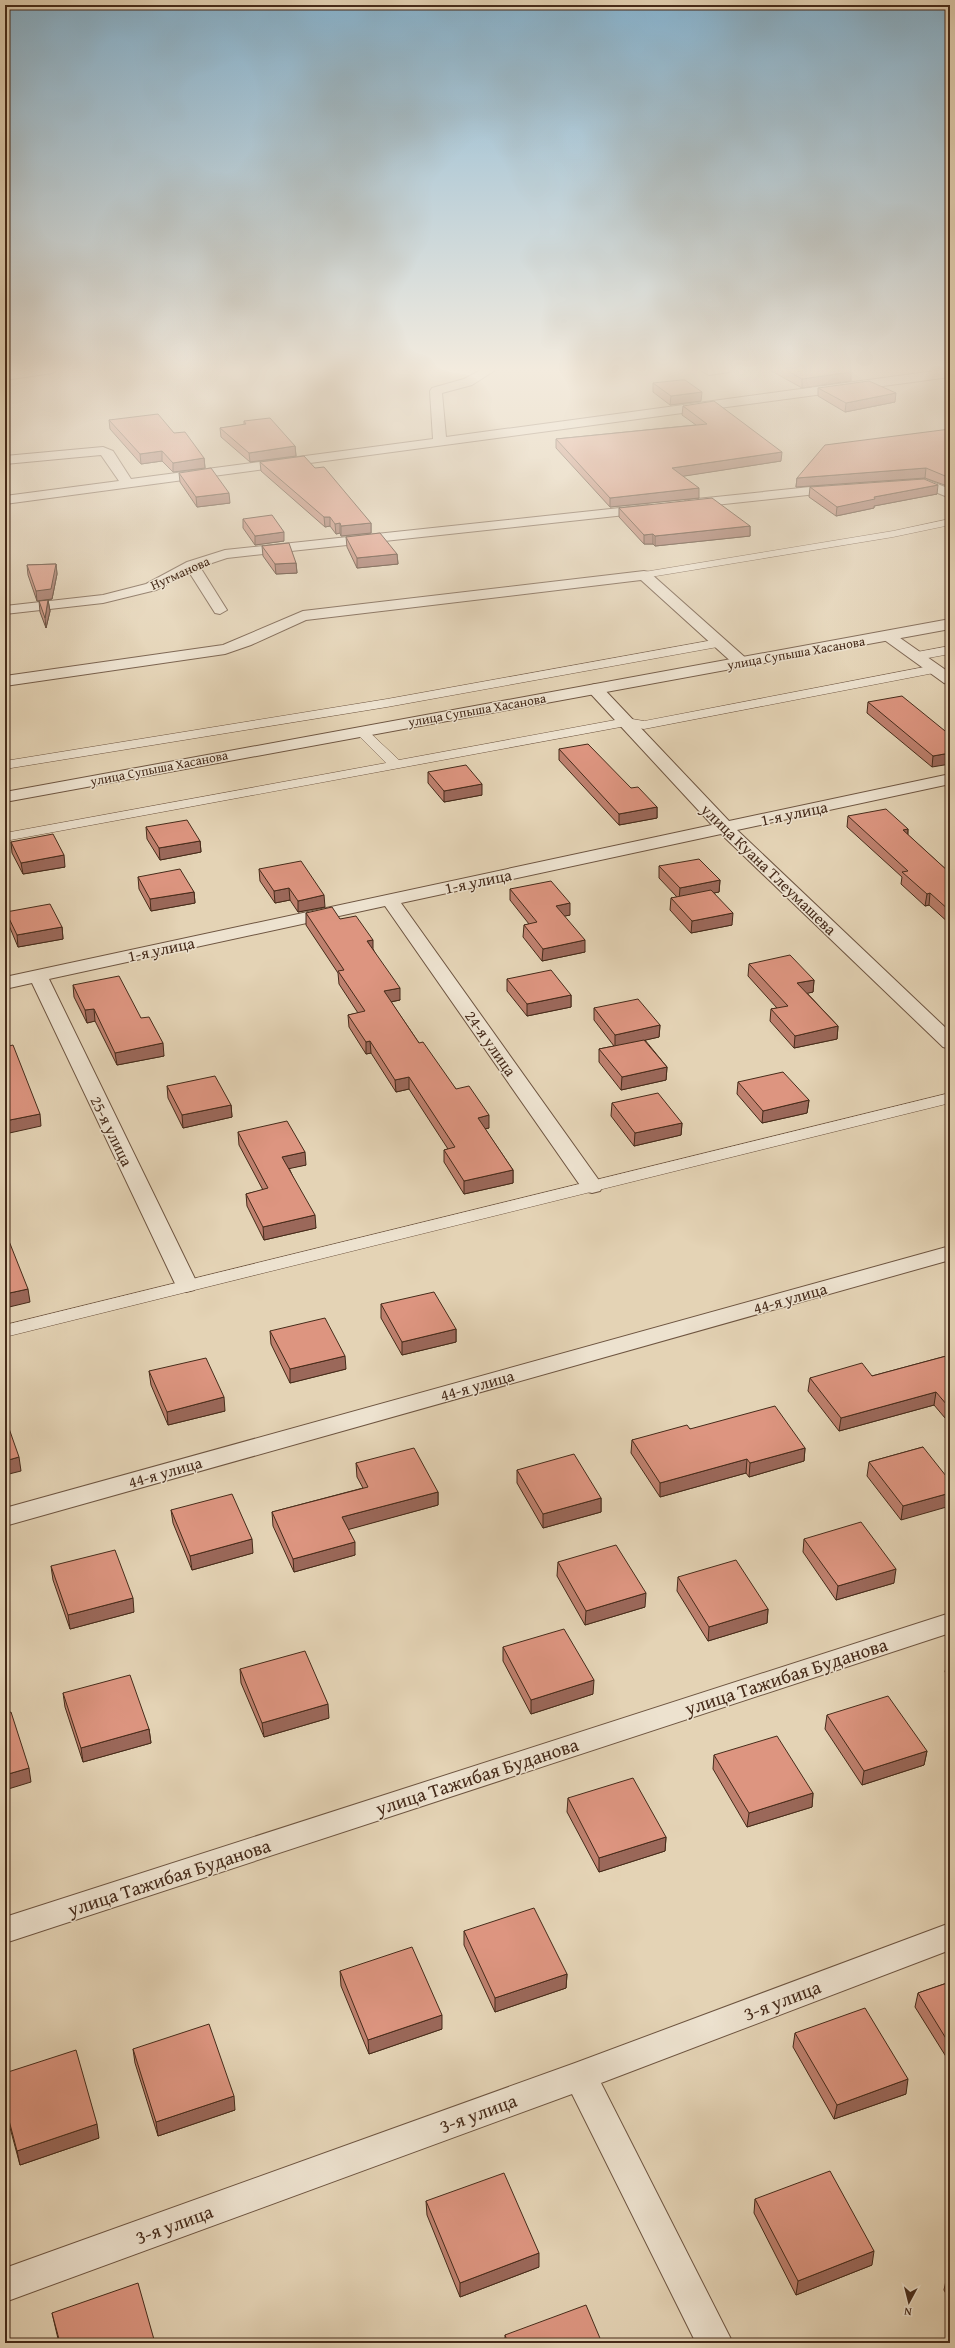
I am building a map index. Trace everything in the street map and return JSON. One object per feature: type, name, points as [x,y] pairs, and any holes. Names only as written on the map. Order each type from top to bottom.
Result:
[{"type":"street","points":[[124,479],[128,484]]},
{"type":"street","points":[[5,500],[166,479]]},
{"type":"street","points":[[894,485],[925,483],[950,494]]},
{"type":"street","points":[[674,506],[855,487]]},
{"type":"street","name":"Нугманова","points":[[5,610],[110,598],[151,587],[192,565],[225,554],[658,508]]},
{"type":"street","points":[[192,565],[220,610]]},
{"type":"street","points":[[5,680],[225,649],[250,641],[289,620],[303,616],[644,575],[742,663]]},
{"type":"street","name":"улица Супыша Хасанова","points":[[5,797],[950,624]]},
{"type":"street","points":[[888,636],[950,680]]},
{"type":"street","name":"улица Куана Тлеумашева","points":[[595,689],[725,828],[950,1043]]},
{"type":"street","name":"1-я улица","points":[[5,983],[950,779]]},
{"type":"street","name":"24-я улица","points":[[390,900],[592,1186]]},
{"type":"street","name":"25-я улица","points":[[38,976],[186,1286]]},
{"type":"street","name":"44-я улица","points":[[5,1517],[950,1253]]},
{"type":"street","name":"улица Тажибая Буданова","points":[[5,1930],[950,1623]]},
{"type":"street","name":"3-я улица","points":[[5,2285],[580,2076],[950,1936]]},
{"type":"street","points":[[580,2076],[715,2343]]},
{"type":"lane","points":[[644,575],[893,534],[950,522]]},
{"type":"lane","points":[[5,766],[387,703],[719,643]]},
{"type":"lane","points":[[916,656],[950,650]]},
{"type":"lane","points":[[5,837],[626,722],[644,725],[935,669]]},
{"type":"lane","points":[[361,731],[396,765]]},
{"type":"lane","points":[[5,1331],[950,1098]]},
{"type":"building","points":[[183,479],[219,479],[229,493],[196,497]]},
{"type":"building","points":[[279,479],[334,479],[371,523],[341,526],[340,523],[335,524],[330,517],[324,517]]},
{"type":"building","points":[[592,479],[686,479],[699,488],[610,498]]},
{"type":"building","points":[[924,479],[938,485],[874,497],[875,499],[837,507],[810,487]]},
{"type":"building","points":[[712,498],[750,526],[655,536],[653,534],[644,535],[619,508]]},
{"type":"building","points":[[272,515],[284,532],[255,536],[243,519]]},
{"type":"building","points":[[380,533],[397,554],[357,558],[346,537]]},
{"type":"building","points":[[289,543],[296,563],[275,564],[262,546]]},
{"type":"building","points":[[56,564],[51,589],[36,591],[27,565]]},
{"type":"building","points":[[48,600],[45,618],[39,601]]},
{"type":"building","points":[[902,696],[950,735],[950,753],[933,756],[868,702]]},
{"type":"building","points":[[588,744],[631,788],[638,787],[657,807],[619,814],[559,749]]},
{"type":"building","points":[[466,765],[482,784],[444,791],[428,772]]},
{"type":"building","points":[[886,809],[908,829],[903,830],[950,873],[950,911],[930,893],[927,894],[902,872],[908,871],[848,816]]},
{"type":"building","points":[[187,820],[200,841],[159,848],[146,827]]},
{"type":"building","points":[[53,834],[64,855],[21,863],[11,842]]},
{"type":"building","points":[[699,859],[720,880],[680,888],[659,866]]},
{"type":"building","points":[[301,861],[324,895],[298,901],[289,888],[274,891],[259,869]]},
{"type":"building","points":[[180,869],[194,892],[150,899],[138,877]]},
{"type":"building","points":[[551,881],[570,903],[556,906],[585,940],[543,949],[524,925],[537,922],[510,889]]},
{"type":"building","points":[[711,890],[733,913],[692,921],[671,898]]},
{"type":"building","points":[[50,904],[62,927],[17,935],[6,912]]},
{"type":"building","points":[[332,907],[340,919],[356,916],[373,940],[367,941],[400,988],[384,991],[419,1043],[423,1042],[456,1089],[469,1086],[489,1115],[478,1118],[513,1170],[464,1181],[444,1150],[455,1147],[409,1077],[395,1080],[370,1041],[366,1042],[348,1015],[365,1011],[338,971],[344,970],[306,913]]},
{"type":"building","points":[[790,955],[814,980],[797,983],[838,1026],[795,1036],[771,1009],[788,1006],[749,964]]},
{"type":"building","points":[[551,970],[571,995],[527,1004],[507,979]]},
{"type":"building","points":[[119,976],[141,1018],[149,1017],[163,1043],[115,1053],[94,1009],[85,1010],[73,985]]},
{"type":"building","points":[[638,999],[660,1025],[615,1035],[594,1008]]},
{"type":"building","points":[[644,1040],[667,1067],[622,1077],[599,1049]]},
{"type":"building","points":[[13,1045],[40,1114],[5,1121],[5,1047]]},
{"type":"building","points":[[783,1072],[809,1100],[763,1111],[738,1082]]},
{"type":"building","points":[[215,1076],[231,1105],[182,1115],[167,1086]]},
{"type":"building","points":[[658,1093],[682,1123],[635,1133],[612,1103]]},
{"type":"building","points":[[287,1121],[305,1152],[282,1157],[315,1215],[263,1227],[246,1194],[268,1188],[238,1132]]},
{"type":"building","points":[[5,1231],[28,1289],[5,1294]]},
{"type":"building","points":[[434,1292],[456,1329],[402,1342],[381,1304]]},
{"type":"building","points":[[325,1318],[345,1356],[290,1369],[270,1331]]},
{"type":"building","points":[[950,1355],[950,1404],[947,1405],[936,1392],[841,1418],[810,1378],[862,1363],[872,1376]]},
{"type":"building","points":[[206,1358],[224,1397],[167,1412],[149,1371]]},
{"type":"building","points":[[775,1406],[805,1448],[750,1463],[747,1459],[660,1483],[632,1440],[687,1425],[690,1429]]},
{"type":"building","points":[[5,1417],[19,1457],[5,1461]]},
{"type":"building","points":[[923,1447],[950,1481],[950,1493],[903,1506],[869,1462]]},
{"type":"building","points":[[414,1448],[438,1492],[342,1517],[355,1542],[293,1559],[272,1512],[368,1487],[356,1463]]},
{"type":"building","points":[[574,1454],[601,1498],[543,1514],[517,1470]]},
{"type":"building","points":[[232,1494],[252,1539],[190,1556],[171,1510]]},
{"type":"building","points":[[861,1522],[896,1569],[838,1586],[804,1539]]},
{"type":"building","points":[[616,1545],[646,1593],[586,1611],[558,1562]]},
{"type":"building","points":[[115,1550],[133,1598],[68,1615],[51,1566]]},
{"type":"building","points":[[736,1560],[768,1609],[709,1627],[678,1577]]},
{"type":"building","points":[[564,1629],[594,1680],[531,1700],[503,1647]]},
{"type":"building","points":[[305,1651],[328,1704],[262,1723],[240,1669]]},
{"type":"building","points":[[130,1675],[149,1729],[81,1748],[63,1693]]},
{"type":"building","points":[[888,1696],[927,1751],[864,1771],[827,1715]]},
{"type":"building","points":[[11,1712],[29,1768],[5,1775],[5,1714]]},
{"type":"building","points":[[777,1736],[813,1793],[749,1813],[714,1755]]},
{"type":"building","points":[[633,1778],[666,1837],[599,1858],[568,1798]]},
{"type":"building","points":[[534,1908],[567,1974],[495,1998],[464,1931]]},
{"type":"building","points":[[412,1947],[442,2015],[368,2040],[340,1971]]},
{"type":"building","points":[[950,1982],[950,2045],[918,1993]]},
{"type":"building","points":[[865,2008],[908,2079],[837,2105],[795,2033]]},
{"type":"building","points":[[209,2024],[234,2096],[156,2122],[133,2049]]},
{"type":"building","points":[[76,2050],[97,2124],[17,2151],[5,2105],[5,2073]]},
{"type":"building","points":[[830,2171],[874,2251],[798,2281],[755,2199]]},
{"type":"building","points":[[504,2173],[539,2253],[460,2283],[426,2201]]},
{"type":"building","points":[[950,2275],[950,2282],[947,2276]]},
{"type":"building","points":[[138,2283],[155,2343],[60,2343],[52,2313]]},
{"type":"building","points":[[586,2305],[602,2343],[508,2343],[505,2335]]}]
